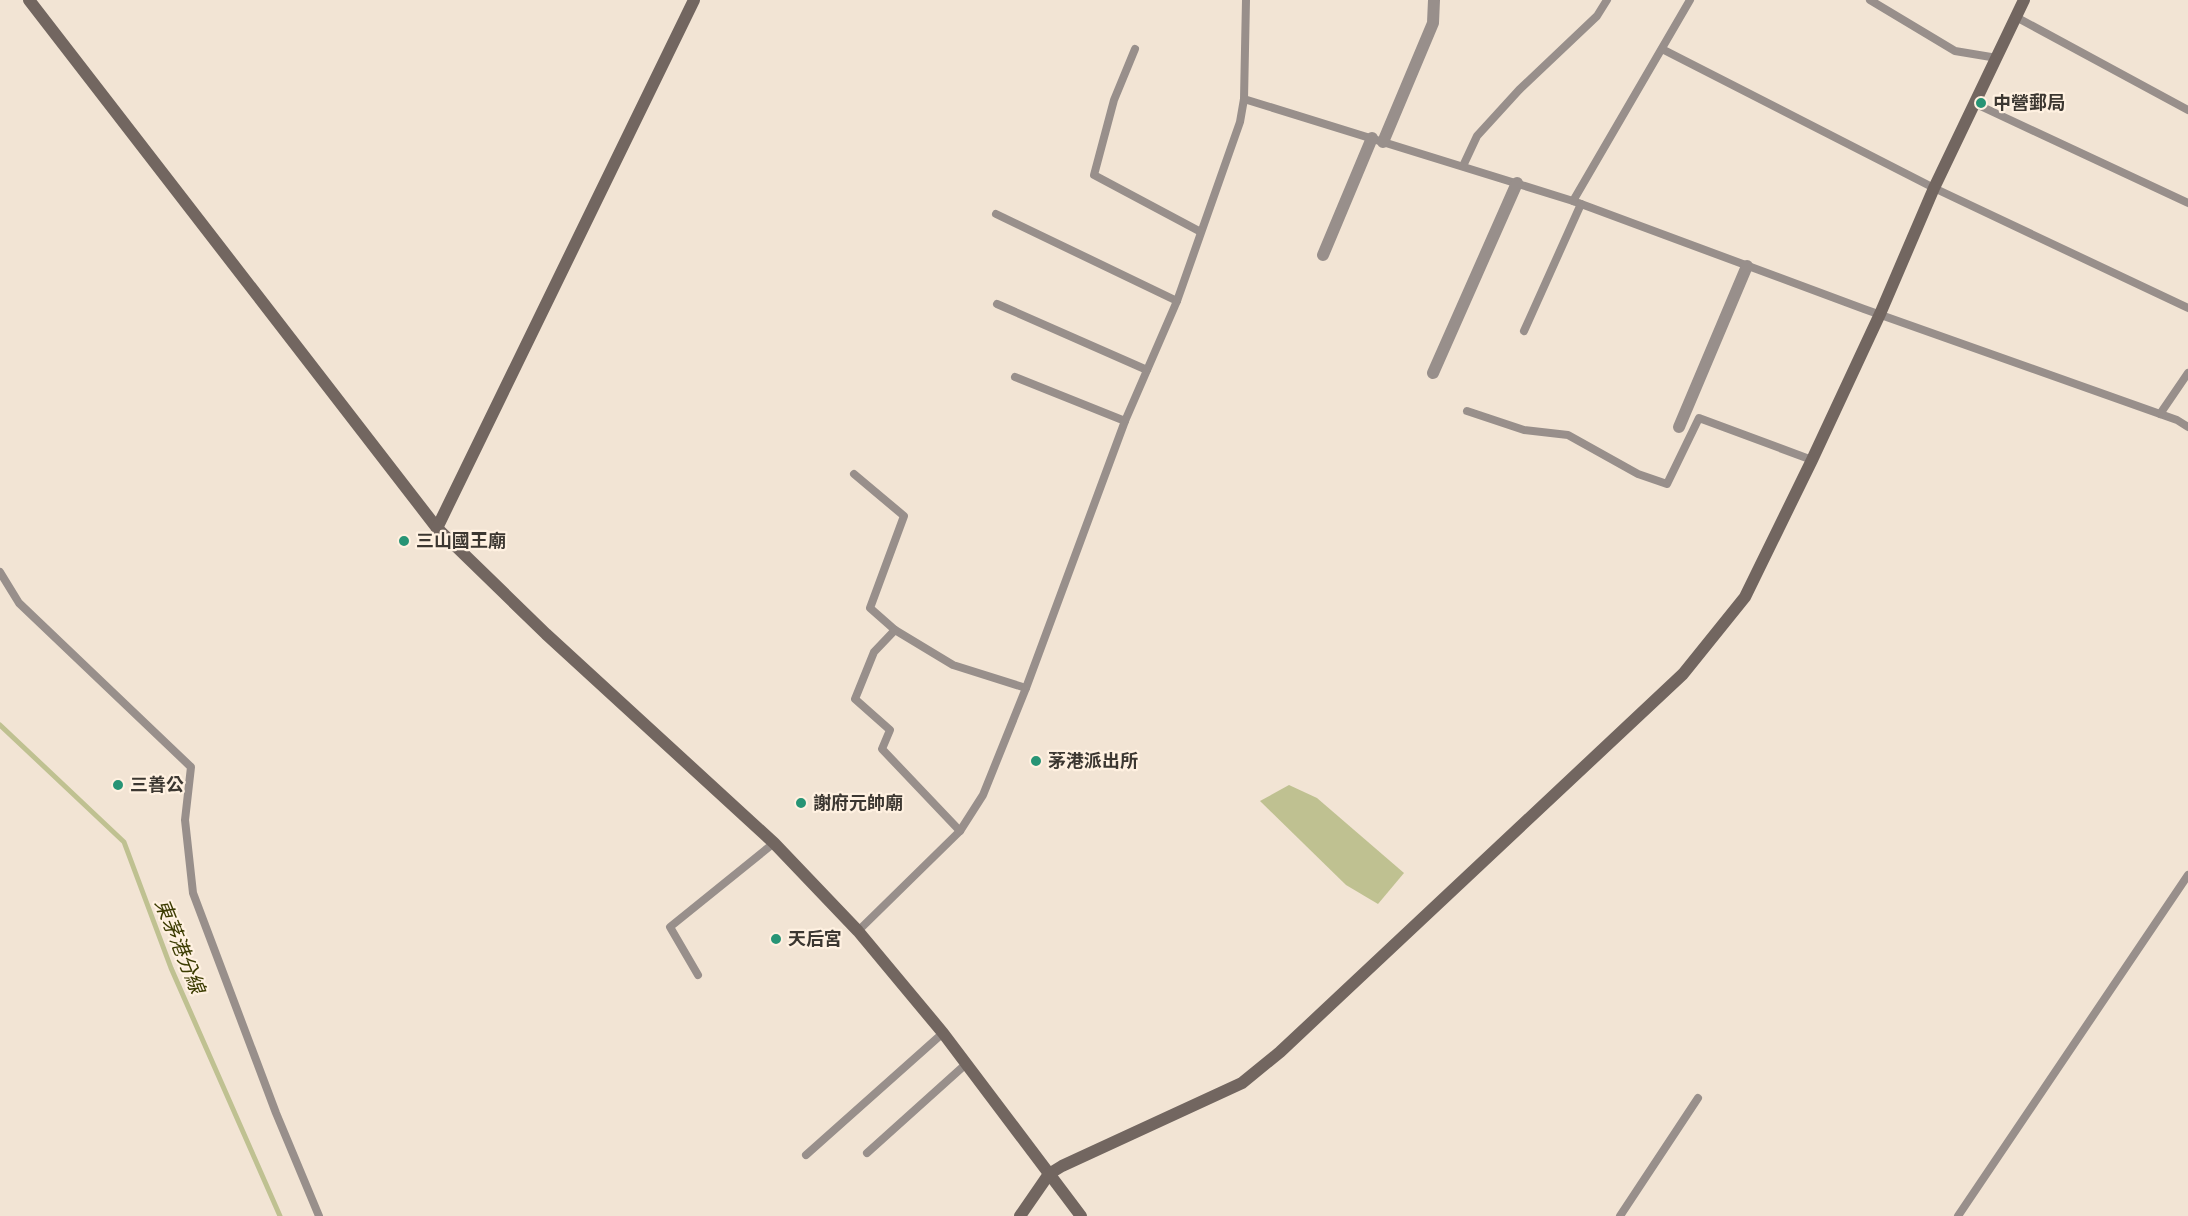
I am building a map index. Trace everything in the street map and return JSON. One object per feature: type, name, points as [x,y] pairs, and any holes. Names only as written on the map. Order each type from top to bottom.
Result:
[{"type":"street","points":[[28,0],[437,528],[546,634],[774,843],[858,931],[943,1033],[1081,1216]]},
{"type":"street","points":[[437,528],[694,0]]},
{"type":"street","points":[[1323,255],[1432,23],[1434,0]]},
{"type":"street","points":[[1020,1216],[1049,1174],[1242,1083],[1280,1052],[1683,674],[1745,597],[1812,460],[1880,314],[1934,188],[2024,0]]},
{"type":"street","points":[[1433,373],[1517,183]]},
{"type":"street","points":[[1679,427],[1747,266]]},
{"type":"lane","points":[[858,931],[960,831],[983,795],[1026,688],[1125,421],[1177,301],[1199,231],[1240,122],[1244,99],[1246,0]]},
{"type":"lane","points":[[1463,166],[1477,136],[1519,90],[1597,15],[1606,0]]},
{"type":"lane","points":[[1524,331],[1577,202],[1690,0]]},
{"type":"lane","points":[[1870,0],[1955,51],[1997,58]]},
{"type":"lane","points":[[2016,17],[2188,110]]},
{"type":"lane","points":[[1135,49],[1114,100],[1094,175],[1199,231]]},
{"type":"lane","points":[[1662,49],[1934,188],[2188,308]]},
{"type":"lane","points":[[1244,99],[1577,202],[1747,266],[2160,414],[2188,427]]},
{"type":"lane","points":[[1976,104],[2188,202]]},
{"type":"lane","points":[[996,214],[1177,301]]},
{"type":"lane","points":[[997,304],[1147,370]]},
{"type":"lane","points":[[2160,414],[2188,373]]},
{"type":"lane","points":[[1015,377],[1125,421]]},
{"type":"lane","points":[[1467,411],[1524,430],[1568,435],[1638,474],[1667,484],[1699,418],[1812,460]]},
{"type":"lane","points":[[854,474],[904,516],[870,608],[895,630],[953,665],[1026,688]]},
{"type":"lane","points":[[0,572],[19,603],[191,768],[185,819],[193,893],[276,1113],[319,1216]]},
{"type":"lane","points":[[895,630],[874,652],[855,699],[890,730],[882,749],[960,831]]},
{"type":"lane","points":[[698,975],[670,927],[774,843]]},
{"type":"lane","points":[[1958,1216],[2188,875]]},
{"type":"lane","points":[[806,1155],[943,1033]]},
{"type":"lane","points":[[867,1153],[966,1064]]},
{"type":"lane","points":[[1620,1216],[1698,1098]]},
{"type":"shaded area","points":[[1289,785],[1317,798],[1404,873],[1378,904],[1346,885],[1260,801]]},
{"type":"waterway","name":"東茅港分線","points":[[0,725],[124,842],[171,968],[280,1216]]},
{"type":"place","name":"中營郵局","points":[[1981,103]]},
{"type":"place","name":"三山國王廟","points":[[404,541]]},
{"type":"place","name":"茅港派出所","points":[[1036,761]]},
{"type":"place","name":"三善公","points":[[118,785]]},
{"type":"place","name":"謝府元帥廟","points":[[801,803]]},
{"type":"place","name":"天后宮","points":[[776,939]]}]
